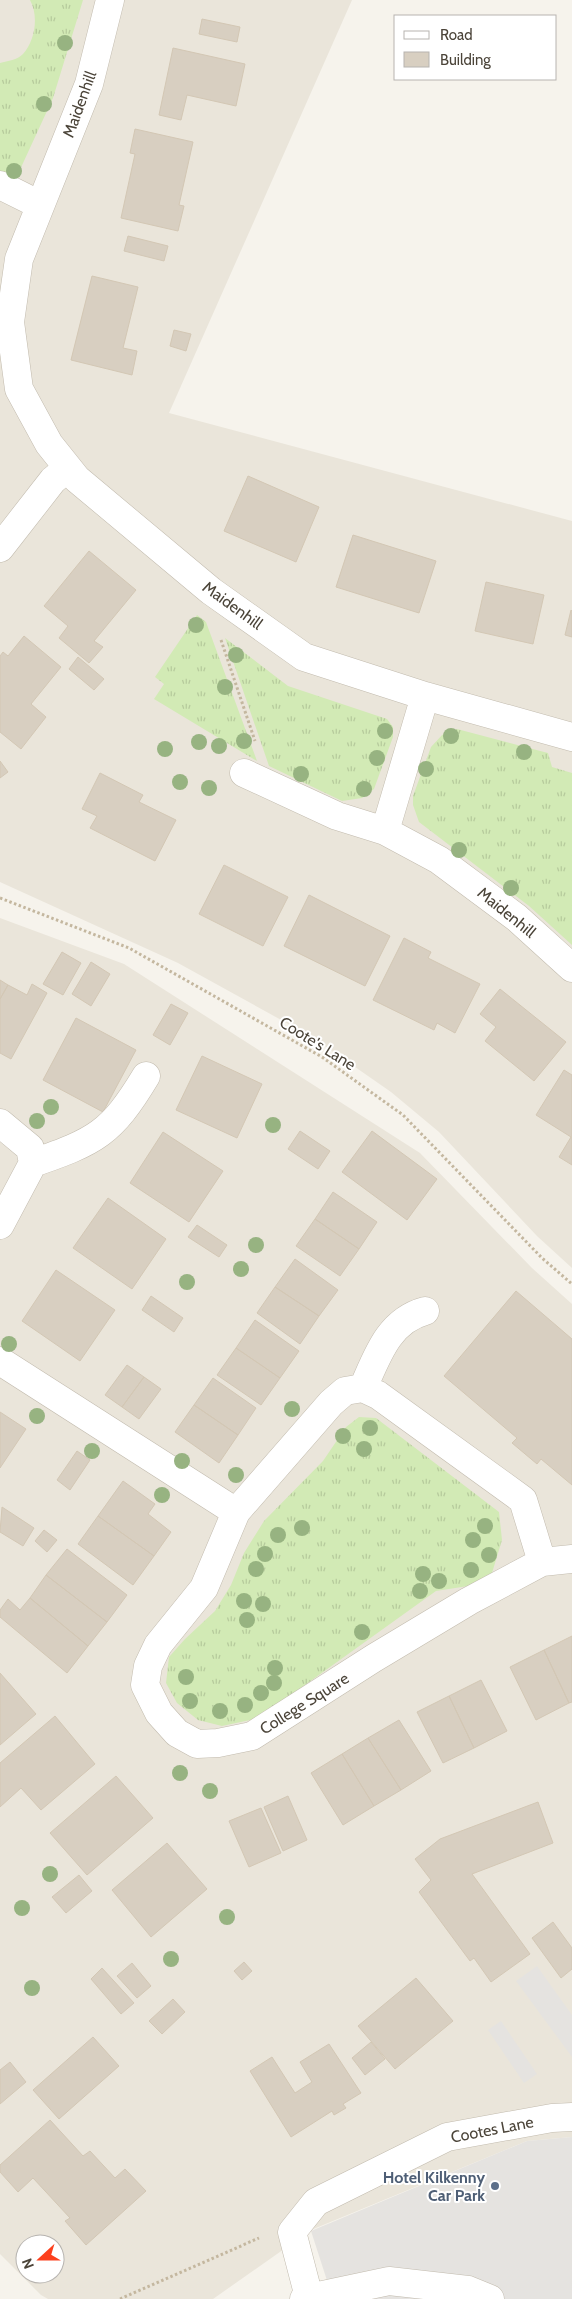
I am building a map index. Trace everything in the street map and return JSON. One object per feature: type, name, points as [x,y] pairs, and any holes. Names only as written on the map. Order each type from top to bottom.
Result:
[{"type":"street","name":"Maidenhill","points":[[110,0],[89,84],[19,259],[10,322],[19,389],[49,444],[68,468],[100,497],[233,607],[304,657],[425,696],[572,737]]},
{"type":"street","points":[[0,186],[40,205]]},
{"type":"street","points":[[0,548],[52,480],[68,468]]},
{"type":"street","points":[[385,831],[425,696]]},
{"type":"street","name":"Maidenhill","points":[[250,776],[337,816],[385,831],[439,860],[517,918],[572,968]]},
{"type":"street","points":[[33,1163],[79,1147],[106,1130],[120,1115],[146,1076]]},
{"type":"street","points":[[0,1123],[30,1148],[33,1163],[0,1225]]},
{"type":"street","points":[[425,1311],[415,1314],[399,1324],[386,1339],[363,1388],[378,1395],[523,1500],[542,1562]]},
{"type":"street","points":[[0,1361],[236,1512]]},
{"type":"street","name":"College Square","points":[[363,1388],[345,1391],[330,1403],[236,1512],[204,1588],[158,1645],[148,1666],[146,1685],[159,1713],[177,1733],[187,1740],[198,1744],[218,1744],[252,1736],[374,1658],[469,1601],[542,1562],[572,1559]]},
{"type":"street","name":"Cootes Lane","points":[[292,2232],[316,2202],[446,2137],[552,2118],[572,2117]]},
{"type":"street","points":[[292,2232],[307,2298],[389,2281],[468,2290],[490,2299]]},
{"type":"path","points":[[233,607],[218,632],[263,762],[250,776]]},
{"type":"path","name":"Coote's Lane","points":[[0,898],[129,948],[322,1057],[403,1115],[542,1258],[572,1284]]},
{"type":"path","points":[[120,2299],[255,2239],[292,2232]]},
{"type":"shaded area","points":[[0,0],[352,0],[169,413],[572,521],[572,1268],[537,1236],[439,1132],[391,1092],[312,1037],[178,963],[0,882]]},
{"type":"shaded area","points":[[0,918],[124,964],[420,1153],[532,1268],[572,1304],[572,2137],[527,2141],[311,2230],[213,2299],[48,2299],[30,2284],[65,2284],[65,2234],[15,2234],[15,2269],[0,2254]]},
{"type":"shaded area","points":[[537,1966],[572,2015],[572,2057],[516,1981]]},
{"type":"shaded area","points":[[501,2021],[537,2074],[524,2083],[488,2030]]},
{"type":"shaded area","name":"Hotel Kilkenny Car Park","points":[[572,2137],[572,2299],[333,2299],[311,2231],[527,2141]]},
{"type":"green space","points":[[30,0],[83,0],[53,98],[18,174],[10,176],[0,171],[0,63],[21,56],[27,49],[33,35],[35,21],[33,6]]},
{"type":"green space","points":[[197,615],[206,622],[257,761],[154,699],[164,684],[155,677]]},
{"type":"green space","points":[[225,638],[288,686],[387,719],[393,727],[393,737],[374,789],[362,798],[342,801],[269,766]]},
{"type":"green space","points":[[457,729],[548,753],[552,767],[572,773],[572,945],[529,906],[419,822],[413,805],[413,796],[431,747],[442,735]]},
{"type":"green space","points":[[359,1417],[376,1418],[499,1512],[502,1540],[492,1573],[481,1584],[436,1591],[259,1718],[222,1726],[198,1720],[177,1703],[166,1683],[169,1657],[215,1611],[231,1585],[244,1553],[264,1521],[323,1461],[346,1427]]},
{"type":"building","points":[[202,19],[240,27],[237,42],[199,34]]},
{"type":"building","points":[[173,48],[245,64],[236,106],[187,95],[181,120],[159,115]]},
{"type":"building","points":[[135,129],[193,142],[179,205],[184,206],[178,231],[121,218],[135,154],[130,153]]},
{"type":"building","points":[[128,236],[168,246],[164,261],[124,251]]},
{"type":"building","points":[[92,276],[138,287],[123,348],[137,351],[132,375],[71,360]]},
{"type":"building","points":[[174,330],[191,334],[186,351],[170,346]]},
{"type":"building","points":[[248,476],[319,507],[296,562],[224,531]]},
{"type":"building","points":[[353,535],[436,561],[419,613],[336,587]]},
{"type":"building","points":[[89,551],[136,590],[94,641],[103,647],[89,663],[59,638],[68,626],[44,606]]},
{"type":"building","points":[[486,582],[544,595],[533,644],[475,631]]},
{"type":"building","points":[[572,611],[572,637],[565,635]]},
{"type":"building","points":[[24,636],[61,667],[31,704],[46,717],[21,749],[0,732],[0,656],[3,652],[8,656]]},
{"type":"building","points":[[78,657],[104,679],[94,690],[69,669]]},
{"type":"building","points":[[0,761],[8,772],[0,778]]},
{"type":"building","points":[[100,773],[143,795],[139,802],[176,820],[155,861],[90,828],[97,816],[82,809]]},
{"type":"building","points":[[224,865],[288,897],[263,946],[199,914]]},
{"type":"building","points":[[309,895],[390,936],[365,986],[284,946]]},
{"type":"building","points":[[404,938],[431,952],[428,958],[480,984],[455,1033],[437,1023],[434,1030],[373,1000]]},
{"type":"building","points":[[62,952],[81,963],[63,995],[43,984]]},
{"type":"building","points":[[91,962],[110,974],[91,1006],[72,994]]},
{"type":"building","points":[[0,980],[8,985],[0,999]]},
{"type":"building","points":[[32,984],[47,993],[11,1059],[0,1053],[0,999],[8,985],[27,995]]},
{"type":"building","points":[[500,989],[566,1042],[534,1081],[485,1041],[496,1027],[480,1014]]},
{"type":"building","points":[[171,1004],[188,1013],[170,1045],[153,1035]]},
{"type":"building","points":[[76,1018],[136,1050],[103,1112],[43,1080]]},
{"type":"building","points":[[202,1056],[262,1084],[237,1138],[176,1110]]},
{"type":"building","points":[[564,1070],[572,1075],[572,1165],[559,1157],[571,1137],[536,1115]]},
{"type":"building","points":[[300,1131],[330,1151],[318,1169],[288,1149]]},
{"type":"building","points":[[372,1131],[437,1179],[407,1220],[342,1172]]},
{"type":"building","points":[[163,1132],[223,1171],[189,1222],[130,1183]]},
{"type":"building","points":[[333,1192],[377,1222],[359,1249],[315,1219]]},
{"type":"building","points":[[108,1198],[166,1239],[132,1289],[73,1248]]},
{"type":"building","points":[[315,1219],[359,1249],[340,1276],[296,1246]]},
{"type":"building","points":[[197,1225],[227,1245],[219,1257],[188,1237]]},
{"type":"building","points":[[295,1259],[338,1290],[319,1316],[275,1287]]},
{"type":"building","points":[[56,1270],[115,1310],[80,1361],[22,1321]]},
{"type":"building","points":[[275,1287],[319,1316],[300,1344],[257,1313]]},
{"type":"building","points":[[516,1291],[572,1339],[572,1485],[541,1459],[537,1464],[512,1443],[517,1438],[444,1376]]},
{"type":"building","points":[[151,1296],[183,1318],[174,1332],[142,1310]]},
{"type":"building","points":[[255,1320],[299,1351],[280,1378],[236,1348]]},
{"type":"building","points":[[236,1348],[280,1378],[261,1405],[217,1375]]},
{"type":"building","points":[[127,1365],[144,1377],[122,1407],[105,1395]]},
{"type":"building","points":[[144,1377],[161,1389],[139,1419],[122,1407]]},
{"type":"building","points":[[213,1378],[256,1408],[238,1435],[194,1405]]},
{"type":"building","points":[[194,1405],[238,1435],[219,1463],[175,1432]]},
{"type":"building","points":[[0,1412],[26,1429],[0,1468]]},
{"type":"building","points":[[77,1451],[90,1460],[70,1490],[57,1480]]},
{"type":"building","points":[[123,1481],[155,1504],[148,1514],[171,1532],[154,1556],[98,1516]]},
{"type":"building","points":[[2,1507],[34,1528],[23,1546],[0,1532]]},
{"type":"building","points":[[98,1516],[154,1556],[133,1585],[78,1544]]},
{"type":"building","points":[[44,1530],[57,1540],[47,1552],[35,1541]]},
{"type":"building","points":[[67,1549],[127,1595],[107,1622],[46,1575]]},
{"type":"building","points":[[46,1575],[107,1622],[88,1646],[30,1598]]},
{"type":"building","points":[[30,1598],[88,1646],[67,1673],[0,1617],[0,1610],[8,1599],[20,1610]]},
{"type":"building","points":[[572,1636],[572,1702],[569,1703],[544,1650]]},
{"type":"building","points":[[544,1650],[569,1703],[536,1720],[510,1667]]},
{"type":"building","points":[[0,1673],[36,1714],[0,1745]]},
{"type":"building","points":[[481,1680],[507,1731],[474,1748],[449,1696]]},
{"type":"building","points":[[449,1696],[474,1748],[443,1763],[417,1712]]},
{"type":"building","points":[[55,1716],[95,1764],[41,1810],[21,1788],[0,1807],[0,1763]]},
{"type":"building","points":[[399,1720],[431,1771],[401,1790],[368,1738]]},
{"type":"building","points":[[368,1738],[401,1790],[374,1806],[342,1754]]},
{"type":"building","points":[[342,1754],[374,1806],[343,1825],[311,1773]]},
{"type":"building","points":[[116,1776],[153,1818],[87,1875],[50,1833]]},
{"type":"building","points":[[288,1796],[307,1840],[283,1851],[264,1807]]},
{"type":"building","points":[[538,1802],[553,1843],[472,1874],[530,1954],[491,1982],[474,1958],[470,1961],[419,1892],[431,1880],[415,1859],[440,1839]]},
{"type":"building","points":[[261,1808],[281,1853],[249,1867],[229,1821]]},
{"type":"building","points":[[167,1843],[207,1889],[151,1937],[112,1890]]},
{"type":"building","points":[[79,1875],[92,1891],[66,1913],[52,1897]]},
{"type":"building","points":[[553,1922],[572,1948],[572,1969],[561,1978],[532,1938]]},
{"type":"building","points":[[244,1962],[252,1971],[242,1980],[234,1971]]},
{"type":"building","points":[[132,1963],[151,1986],[137,1998],[117,1976]]},
{"type":"building","points":[[102,1968],[134,2003],[121,2014],[91,1979]]},
{"type":"building","points":[[416,1978],[453,2021],[395,2069],[358,2026]]},
{"type":"building","points":[[173,1999],[185,2012],[162,2034],[149,2021]]},
{"type":"building","points":[[93,2037],[119,2066],[59,2119],[33,2090]]},
{"type":"building","points":[[371,2042],[385,2059],[365,2075],[352,2058]]},
{"type":"building","points":[[329,2044],[361,2093],[343,2104],[346,2108],[334,2115],[332,2111],[291,2137],[250,2071],[272,2057],[295,2093],[312,2082],[300,2062]]},
{"type":"building","points":[[10,2062],[26,2082],[0,2104],[0,2070]]},
{"type":"building","points":[[50,2120],[83,2156],[90,2151],[115,2178],[125,2169],[146,2191],[86,2245],[65,2221],[70,2218],[33,2178],[18,2192],[0,2172],[0,2165]]},
{"type":"place","name":"Hotel Kilkenny Car Park","points":[[495,2186]]}]
